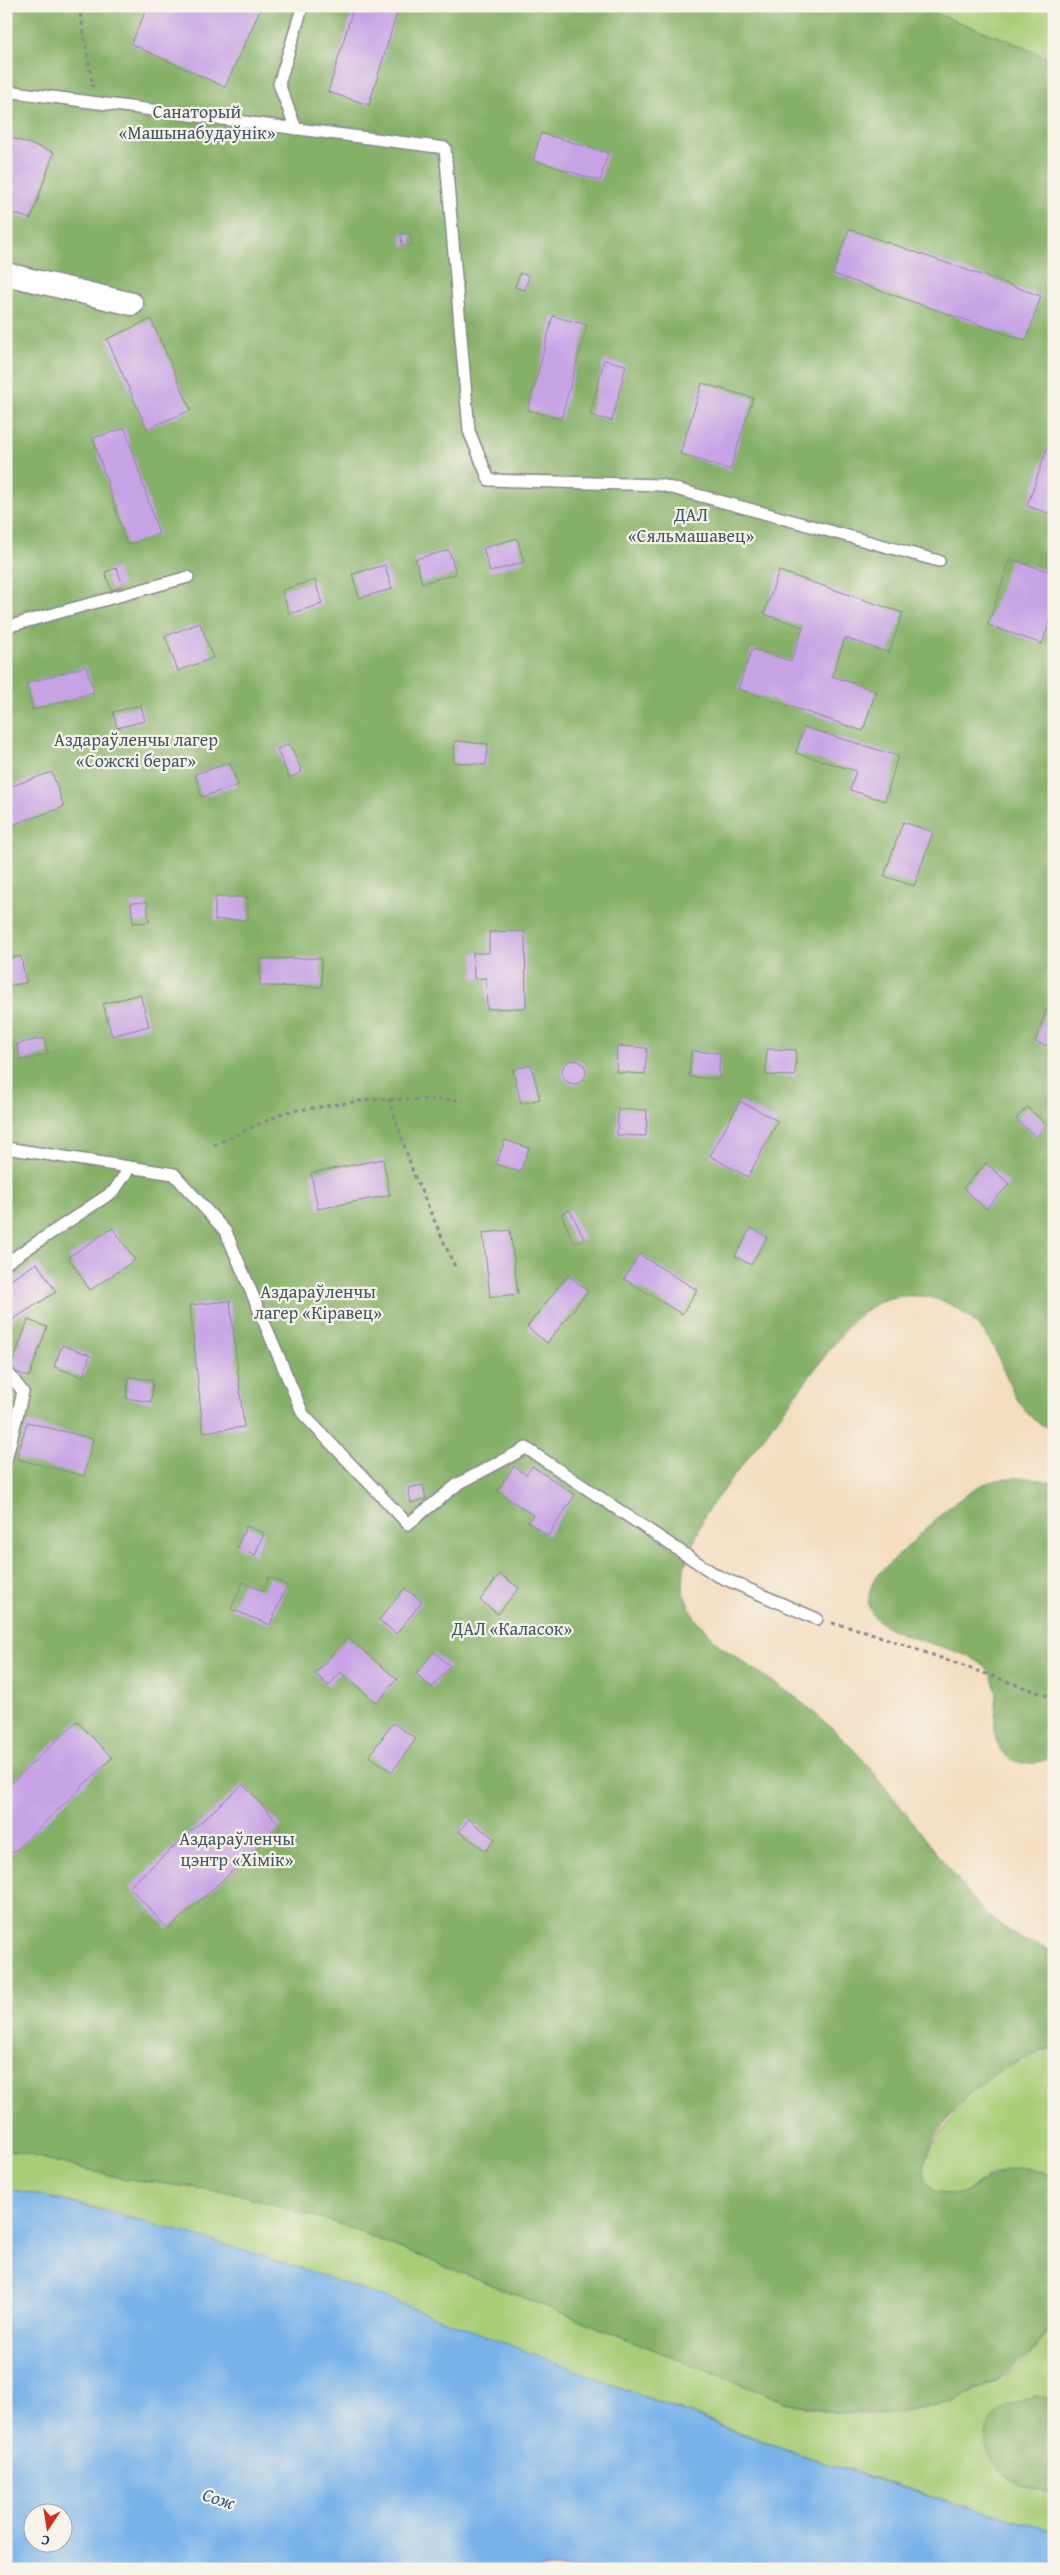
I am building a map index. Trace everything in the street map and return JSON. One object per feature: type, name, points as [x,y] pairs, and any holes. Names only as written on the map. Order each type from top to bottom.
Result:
[{"type":"street","points":[[6,274],[132,304]]},
{"type":"lane","points":[[296,129],[279,84],[302,8],[305,6]]},
{"type":"lane","points":[[6,91],[445,148],[469,431],[489,480],[661,485],[939,561]]},
{"type":"lane","points":[[6,627],[188,576]]},
{"type":"lane","points":[[6,1148],[174,1174],[226,1232],[303,1414],[408,1524],[458,1484],[526,1448],[716,1575],[817,1619]]},
{"type":"lane","points":[[6,1263],[114,1191],[130,1167]]},
{"type":"lane","points":[[6,1370],[23,1392],[6,1460]]},
{"type":"path","points":[[79,6],[95,103]]},
{"type":"path","points":[[214,1145],[285,1112],[373,1099],[463,1100]]},
{"type":"path","points":[[389,1099],[414,1174],[456,1269]]},
{"type":"path","points":[[817,1619],[865,1631],[1054,1698]]},
{"type":"green space","points":[[6,6],[915,6],[1010,41],[1054,61],[1054,1430],[1033,1419],[1026,1412],[1011,1388],[990,1341],[983,1331],[965,1314],[943,1301],[919,1296],[890,1298],[881,1301],[850,1323],[705,1514],[684,1568],[683,1593],[695,1618],[720,1646],[794,1696],[834,1730],[866,1763],[985,1914],[1021,1939],[1054,1952],[1054,2047],[1010,2065],[971,2092],[958,2105],[936,2136],[926,2156],[924,2168],[926,2179],[932,2189],[948,2195],[961,2193],[1003,2172],[1019,2168],[1035,2170],[1054,2179],[1054,2322],[1031,2353],[994,2382],[952,2401],[897,2413],[842,2413],[785,2402],[337,2223],[236,2193],[121,2178],[6,2149]]},
{"type":"green space","points":[[915,6],[1045,6],[1054,15],[1054,61],[1010,41]]},
{"type":"green space","points":[[1007,1478],[1032,1478],[1054,1483],[1054,1756],[1032,1763],[1018,1762],[1005,1755],[998,1745],[995,1734],[996,1694],[993,1681],[987,1669],[976,1660],[960,1653],[887,1627],[875,1618],[869,1606],[870,1591],[876,1577],[937,1518],[978,1487],[988,1482]]},
{"type":"green space","points":[[1054,2047],[1054,2179],[1043,2172],[994,2174],[962,2194],[947,2195],[934,2191],[925,2179],[924,2165],[931,2148],[969,2093],[1002,2069]]},
{"type":"green space","points":[[6,2149],[121,2178],[236,2193],[337,2223],[785,2402],[827,2411],[865,2414],[891,2413],[943,2403],[969,2394],[992,2383],[1014,2369],[1032,2353],[1054,2322],[1054,2531],[989,2514],[799,2454],[597,2379],[115,2212],[6,2188]]},
{"type":"green space","points":[[1036,2397],[1054,2397],[1054,2494],[1010,2479],[996,2466],[991,2458],[986,2441],[989,2424],[999,2412],[1014,2404]]},
{"type":"water","name":"Сож","points":[[6,2188],[141,2221],[275,2260],[418,2310],[799,2454],[926,2495],[1054,2531],[1054,2569],[6,2569]]},
{"type":"building","points":[[148,6],[262,6],[225,87],[131,44]]},
{"type":"building","points":[[354,6],[399,6],[369,105],[328,92]]},
{"type":"building","points":[[541,133],[608,153],[600,181],[533,160]]},
{"type":"building","points":[[6,136],[54,152],[31,219],[6,211]]},
{"type":"building","points":[[849,229],[1041,296],[1026,341],[833,274]]},
{"type":"building","points":[[401,234],[411,234],[412,246],[402,246]]},
{"type":"building","points":[[520,273],[529,276],[525,290],[515,287]]},
{"type":"building","points":[[553,316],[587,325],[561,419],[528,410]]},
{"type":"building","points":[[151,319],[191,410],[147,429],[107,339]]},
{"type":"building","points":[[604,360],[626,365],[612,421],[590,415]]},
{"type":"building","points":[[702,383],[753,398],[730,470],[680,454]]},
{"type":"building","points":[[125,428],[159,534],[127,545],[93,438]]},
{"type":"building","points":[[1052,434],[1054,434],[1054,515],[1027,506]]},
{"type":"building","points":[[517,538],[524,562],[490,572],[483,548]]},
{"type":"building","points":[[449,550],[456,574],[422,583],[415,559]]},
{"type":"building","points":[[1010,559],[1054,573],[1054,610],[1042,644],[988,625]]},
{"type":"building","points":[[385,565],[392,589],[359,598],[352,574]]},
{"type":"building","points":[[117,568],[123,586],[111,590],[105,572]]},
{"type":"building","points":[[779,571],[903,613],[889,653],[845,638],[832,676],[876,691],[863,731],[738,689],[752,649],[791,661],[803,627],[764,614]]},
{"type":"building","points":[[315,580],[322,604],[289,614],[282,590]]},
{"type":"building","points":[[200,623],[213,658],[178,671],[165,636]]},
{"type":"building","points":[[86,666],[94,692],[33,710],[26,684]]},
{"type":"building","points":[[141,705],[145,721],[117,728],[113,712]]},
{"type":"building","points":[[804,727],[898,756],[885,801],[850,790],[856,771],[796,753]]},
{"type":"building","points":[[455,741],[488,744],[486,765],[453,762]]},
{"type":"building","points":[[290,744],[302,772],[289,778],[277,749]]},
{"type":"building","points":[[230,763],[238,785],[202,797],[195,774]]},
{"type":"building","points":[[52,772],[64,807],[6,827],[6,788]]},
{"type":"building","points":[[903,822],[933,832],[914,886],[884,876]]},
{"type":"building","points":[[215,897],[248,897],[248,920],[215,920]]},
{"type":"building","points":[[147,902],[149,922],[133,923],[131,903]]},
{"type":"building","points":[[525,931],[526,1008],[487,1009],[486,978],[474,979],[473,953],[489,953],[489,932]]},
{"type":"building","points":[[21,956],[26,983],[6,986],[6,959]]},
{"type":"building","points":[[321,958],[322,987],[260,986],[260,959]]},
{"type":"building","points":[[140,994],[149,1026],[112,1036],[103,1004]]},
{"type":"building","points":[[1046,1010],[1054,1013],[1054,1048],[1035,1042]]},
{"type":"building","points":[[44,1038],[48,1054],[21,1061],[17,1044]]},
{"type":"building","points":[[617,1046],[647,1048],[645,1074],[616,1072]]},
{"type":"building","points":[[767,1049],[796,1050],[795,1076],[765,1075]]},
{"type":"building","points":[[691,1051],[720,1053],[719,1079],[689,1077]]},
{"type":"building","points":[[574,1060],[583,1063],[586,1072],[583,1081],[574,1084],[565,1081],[562,1072],[565,1063]]},
{"type":"building","points":[[531,1065],[540,1099],[521,1104],[513,1069]]},
{"type":"building","points":[[740,1101],[778,1121],[748,1177],[710,1156]]},
{"type":"building","points":[[1027,1107],[1047,1125],[1036,1137],[1016,1119]]},
{"type":"building","points":[[618,1109],[647,1110],[646,1136],[617,1135]]},
{"type":"building","points":[[505,1140],[529,1148],[520,1172],[496,1164]]},
{"type":"building","points":[[383,1159],[390,1195],[318,1209],[311,1173]]},
{"type":"building","points":[[986,1163],[1009,1184],[986,1209],[963,1188]]},
{"type":"building","points":[[570,1210],[584,1239],[574,1243],[561,1214]]},
{"type":"building","points":[[113,1228],[135,1260],[90,1290],[68,1257]]},
{"type":"building","points":[[751,1228],[767,1237],[751,1265],[735,1256]]},
{"type":"building","points":[[510,1230],[518,1294],[490,1297],[483,1233]]},
{"type":"building","points":[[639,1254],[697,1290],[682,1314],[624,1279]]},
{"type":"building","points":[[37,1263],[56,1292],[9,1322],[6,1317],[6,1283]]},
{"type":"building","points":[[568,1275],[588,1291],[547,1343],[527,1327]]},
{"type":"building","points":[[230,1301],[244,1427],[203,1432],[190,1305]]},
{"type":"building","points":[[28,1320],[47,1327],[29,1377],[10,1370]]},
{"type":"building","points":[[62,1345],[90,1355],[83,1377],[54,1367]]},
{"type":"building","points":[[129,1377],[153,1380],[151,1402],[126,1398]]},
{"type":"building","points":[[27,1422],[93,1439],[84,1476],[17,1459]]},
{"type":"building","points":[[514,1466],[526,1475],[532,1466],[575,1495],[548,1536],[528,1522],[533,1515],[497,1491]]},
{"type":"building","points":[[423,1485],[426,1499],[411,1503],[408,1488]]},
{"type":"building","points":[[246,1526],[264,1533],[255,1555],[237,1547]]},
{"type":"building","points":[[500,1574],[519,1588],[498,1614],[480,1600]]},
{"type":"building","points":[[269,1577],[287,1585],[270,1625],[231,1609],[243,1582],[263,1591]]},
{"type":"building","points":[[405,1588],[422,1602],[396,1634],[379,1620]]},
{"type":"building","points":[[347,1637],[397,1679],[377,1703],[340,1672],[329,1686],[315,1674]]},
{"type":"building","points":[[434,1652],[450,1666],[432,1688],[416,1674]]},
{"type":"building","points":[[77,1721],[112,1758],[13,1853],[6,1846],[6,1788]]},
{"type":"building","points":[[393,1723],[416,1739],[392,1772],[369,1756]]},
{"type":"building","name":"Аздараўленчы цэнтр «Хімік»","points":[[243,1784],[282,1827],[168,1929],[129,1887]]},
{"type":"building","points":[[468,1819],[495,1839],[486,1851],[459,1832]]},
{"type":"park label","name":"Санаторый «Машынабудаўнік»","points":[[197,121]]},
{"type":"park label","name":"ДАЛ «Сяльмашавец»","points":[[691,524]]},
{"type":"park label","name":"Аздараўленчы лагер «Сожскі бераг»","points":[[136,750]]},
{"type":"park label","name":"Аздараўленчы лагер «Кіравец»","points":[[318,1301]]},
{"type":"park label","name":"ДАЛ «Каласок»","points":[[512,1628]]}]
